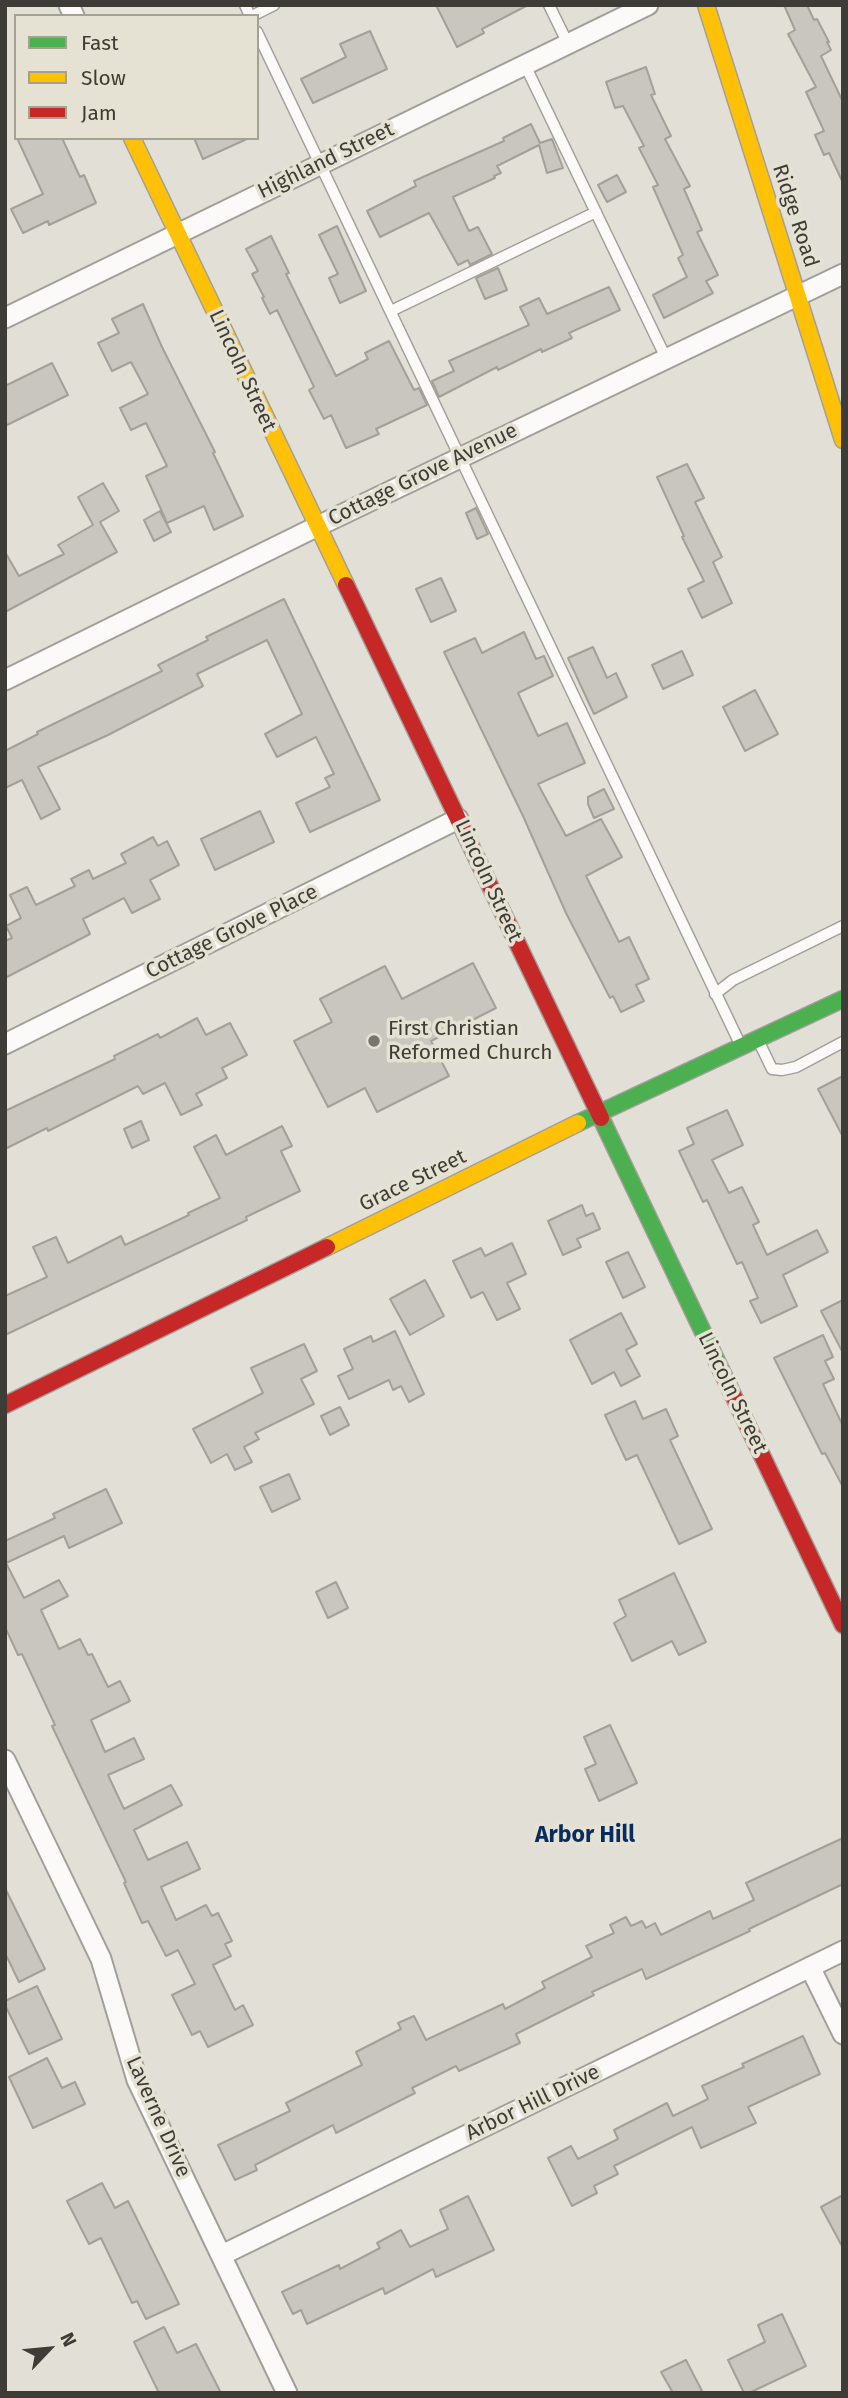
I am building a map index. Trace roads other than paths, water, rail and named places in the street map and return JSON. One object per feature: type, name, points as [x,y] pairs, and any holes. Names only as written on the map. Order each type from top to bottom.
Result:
[{"type":"street","name":"Highland Street","points":[[5,318],[648,5]]},
{"type":"street","name":"Ridge Road","points":[[706,5],[843,440]]},
{"type":"street","name":"Lincoln Street","points":[[133,140],[843,1625]]},
{"type":"street","name":"Cottage Grove Avenue","points":[[5,680],[843,274]]},
{"type":"street","name":"Cottage Grove Place","points":[[5,1044],[458,819]]},
{"type":"street","name":"Grace Street","points":[[5,1405],[598,1113],[843,999]]},
{"type":"street","name":"Laverne Drive","points":[[5,1760],[101,1959],[137,2080],[287,2393]]},
{"type":"street","name":"Arbor Hill Drive","points":[[222,2255],[843,1951]]},
{"type":"street","points":[[810,1967],[843,2034]]},
{"type":"lane","points":[[255,14],[274,5]]},
{"type":"lane","points":[[549,5],[568,44]]},
{"type":"lane","points":[[259,36],[741,1046]]},
{"type":"lane","points":[[525,65],[666,358]]},
{"type":"lane","points":[[391,311],[596,212]]},
{"type":"lane","points":[[715,994],[733,980],[843,926]]},
{"type":"lane","points":[[757,1039],[772,1069],[782,1070],[796,1067],[843,1042]]},
{"type":"place","name":"First Christian Reformed Church","points":[[374,1041]]},
{"type":"district","name":"Arbor Hill","points":[[585,1836]]}]
